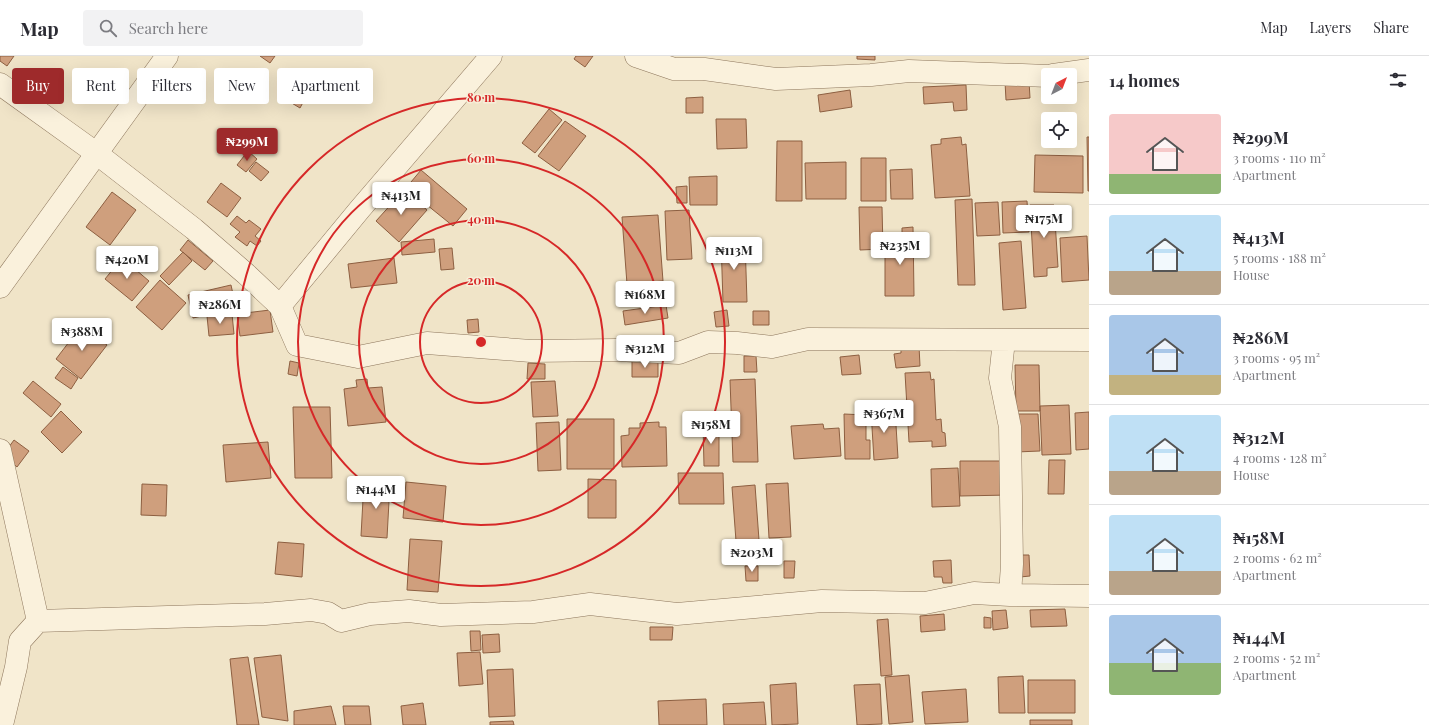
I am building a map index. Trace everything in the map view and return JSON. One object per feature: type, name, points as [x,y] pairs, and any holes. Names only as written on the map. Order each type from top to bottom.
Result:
[{"type":"street","points":[[0,287],[167,56]]},
{"type":"street","points":[[280,306],[356,208],[490,56]]},
{"type":"street","points":[[636,56],[674,69],[704,62],[776,79],[871,75],[909,71],[1041,76]]},
{"type":"street","points":[[1077,72],[1089,70]]},
{"type":"street","points":[[0,84],[96,153],[194,229],[280,306],[297,345],[358,357],[427,343],[524,350],[616,350],[680,353],[708,342],[737,342],[772,347],[808,339],[1089,340]]},
{"type":"street","points":[[1004,340],[1000,378],[1010,427],[1012,564],[1010,596]]},
{"type":"street","points":[[0,450],[38,621]]},
{"type":"street","points":[[2,725],[16,667],[20,642],[38,621],[265,614],[311,610],[328,613],[341,621],[370,614],[410,612],[441,615],[533,612],[590,604],[677,614],[822,601],[925,603],[974,593],[1010,596],[1089,596]]},
{"type":"building","points":[[0,56],[14,56],[7,66],[0,61]]},
{"type":"building","points":[[260,56],[275,56],[270,63]]},
{"type":"building","points":[[576,56],[593,56],[585,67],[574,59]]},
{"type":"building","points":[[857,56],[875,56],[875,60],[857,59]]},
{"type":"building","points":[[1029,81],[1030,98],[1006,100],[1005,82]]},
{"type":"building","points":[[966,85],[967,110],[954,111],[953,102],[924,104],[923,87]]},
{"type":"building","points":[[850,90],[852,107],[820,112],[818,95]]},
{"type":"building","points":[[703,97],[703,113],[686,113],[686,98]]},
{"type":"building","points":[[293,104],[302,104],[300,108]]},
{"type":"building","points":[[549,109],[562,120],[535,153],[522,143]]},
{"type":"building","points":[[716,119],[746,119],[747,148],[717,149]]},
{"type":"building","points":[[565,121],[586,136],[559,171],[538,156]]},
{"type":"building","points":[[961,137],[962,145],[966,144],[970,196],[935,198],[931,145],[941,144],[941,139]]},
{"type":"building","points":[[1087,137],[1089,137],[1089,191],[1088,191]]},
{"type":"building","points":[[777,141],[802,141],[802,201],[776,201]]},
{"type":"building","points":[[248,151],[257,159],[246,172],[237,165]]},
{"type":"building","points":[[1035,155],[1083,156],[1083,193],[1034,192]]},
{"type":"building","points":[[861,158],[886,158],[886,201],[861,201]]},
{"type":"building","points":[[256,162],[269,172],[261,181],[249,171]]},
{"type":"building","points":[[846,162],[846,199],[806,199],[805,163]]},
{"type":"building","points":[[912,169],[913,199],[891,199],[890,170]]},
{"type":"building","points":[[421,170],[467,209],[453,226],[406,188]]},
{"type":"building","points":[[717,176],[717,205],[690,205],[689,177]]},
{"type":"building","points":[[221,183],[241,198],[227,217],[207,202]]},
{"type":"building","points":[[687,186],[687,203],[677,203],[676,187]]},
{"type":"building","points":[[404,190],[427,210],[399,242],[376,221]]},
{"type":"building","points":[[112,192],[136,210],[110,245],[86,227]]},
{"type":"building","points":[[972,199],[975,285],[958,285],[955,200]]},
{"type":"building","points":[[1027,201],[1029,232],[1003,233],[1002,202]]},
{"type":"building","points":[[998,202],[1000,235],[977,236],[975,203]]},
{"type":"building","points":[[1030,205],[1054,205],[1058,267],[1047,268],[1047,276],[1034,277]]},
{"type":"building","points":[[859,207],[882,207],[883,249],[860,250]]},
{"type":"building","points":[[689,210],[692,259],[667,260],[665,211]]},
{"type":"building","points":[[658,215],[663,281],[627,284],[622,217]]},
{"type":"building","points":[[237,216],[246,223],[249,220],[261,229],[255,236],[261,241],[257,246],[250,241],[247,246],[235,237],[240,232],[230,224]]},
{"type":"building","points":[[913,227],[914,296],[885,296],[885,242],[902,242],[902,228]]},
{"type":"building","points":[[1087,236],[1089,280],[1062,282],[1060,238]]},
{"type":"building","points":[[434,239],[435,252],[402,255],[401,242]]},
{"type":"building","points":[[188,240],[213,261],[205,270],[180,250]]},
{"type":"building","points":[[721,240],[745,240],[747,302],[723,302]]},
{"type":"building","points":[[1021,241],[1026,308],[1003,310],[999,243]]},
{"type":"building","points":[[452,248],[454,269],[441,270],[439,249]]},
{"type":"building","points":[[183,252],[192,261],[169,285],[160,276]]},
{"type":"building","points":[[122,258],[149,281],[132,301],[105,279]]},
{"type":"building","points":[[394,258],[397,283],[351,288],[348,264]]},
{"type":"building","points":[[160,280],[186,303],[162,330],[136,307]]},
{"type":"building","points":[[231,285],[236,308],[193,318],[188,295]]},
{"type":"building","points":[[666,305],[668,318],[625,325],[623,311]]},
{"type":"building","points":[[270,310],[273,332],[240,336],[237,314]]},
{"type":"building","points":[[727,310],[729,326],[716,327],[714,312]]},
{"type":"building","points":[[753,311],[769,311],[769,325],[753,325]]},
{"type":"building","points":[[232,314],[234,334],[209,336],[207,316]]},
{"type":"building","points":[[478,319],[479,332],[468,333],[467,320]]},
{"type":"building","points":[[82,325],[107,345],[81,379],[56,359]]},
{"type":"building","points":[[919,346],[920,366],[896,368],[894,354],[901,353],[901,347]]},
{"type":"building","points":[[859,355],[861,374],[842,375],[840,357]]},
{"type":"building","points":[[744,356],[756,356],[757,372],[744,372]]},
{"type":"building","points":[[290,361],[299,363],[297,376],[288,374]]},
{"type":"building","points":[[632,361],[658,361],[658,377],[632,377]]},
{"type":"building","points":[[528,363],[545,364],[545,379],[527,379]]},
{"type":"building","points":[[1015,365],[1039,365],[1040,411],[1016,411]]},
{"type":"building","points":[[63,367],[78,378],[71,389],[55,378]]},
{"type":"building","points":[[930,372],[931,380],[934,379],[936,420],[941,419],[942,432],[945,433],[946,446],[932,447],[932,441],[909,442],[905,373]]},
{"type":"building","points":[[367,379],[368,388],[382,387],[386,422],[348,426],[344,389],[357,387],[356,380]]},
{"type":"building","points":[[755,379],[758,462],[733,462],[730,380]]},
{"type":"building","points":[[33,381],[61,404],[51,417],[23,393]]},
{"type":"building","points":[[555,381],[558,416],[533,417],[531,382]]},
{"type":"building","points":[[1069,405],[1071,454],[1042,455],[1040,406]]},
{"type":"building","points":[[293,407],[330,407],[332,478],[295,478]]},
{"type":"building","points":[[895,409],[898,458],[874,460],[871,411]]},
{"type":"building","points":[[61,411],[82,432],[62,453],[41,432]]},
{"type":"building","points":[[1089,412],[1089,449],[1076,450],[1075,413]]},
{"type":"building","points":[[844,414],[866,415],[866,440],[870,440],[870,459],[845,459]]},
{"type":"building","points":[[1014,414],[1038,414],[1040,451],[1016,452]]},
{"type":"building","points":[[567,419],[614,419],[614,469],[567,469]]},
{"type":"building","points":[[559,422],[561,470],[538,471],[536,423]]},
{"type":"building","points":[[659,422],[659,427],[666,427],[667,466],[622,467],[621,436],[629,435],[629,428],[640,428],[640,423]]},
{"type":"building","points":[[823,424],[824,429],[839,428],[841,456],[794,459],[791,426]]},
{"type":"building","points":[[703,425],[719,425],[719,466],[704,466]]},
{"type":"building","points":[[14,440],[29,451],[17,467],[3,455]]},
{"type":"building","points":[[268,442],[271,478],[226,482],[223,445]]},
{"type":"building","points":[[1049,460],[1065,460],[1064,494],[1048,494]]},
{"type":"building","points":[[960,461],[1009,461],[1009,495],[960,496]]},
{"type":"building","points":[[958,468],[960,506],[932,507],[931,469]]},
{"type":"building","points":[[678,473],[723,473],[724,504],[679,504]]},
{"type":"building","points":[[588,479],[616,480],[616,518],[588,518]]},
{"type":"building","points":[[364,481],[390,483],[387,538],[361,536]]},
{"type":"building","points":[[406,482],[446,486],[443,522],[403,518]]},
{"type":"building","points":[[788,483],[791,537],[769,538],[766,484]]},
{"type":"building","points":[[142,484],[167,485],[166,516],[141,515]]},
{"type":"building","points":[[755,485],[759,540],[736,541],[732,487]]},
{"type":"building","points":[[410,539],[442,541],[438,592],[407,590]]},
{"type":"building","points":[[278,542],[304,544],[302,577],[275,574]]},
{"type":"building","points":[[1020,555],[1029,555],[1030,576],[1020,577]]},
{"type":"building","points":[[951,560],[952,583],[943,583],[942,577],[934,577],[933,561]]},
{"type":"building","points":[[784,561],[795,561],[794,578],[784,578]]},
{"type":"building","points":[[745,566],[758,566],[758,581],[746,581]]},
{"type":"building","points":[[1065,609],[1067,626],[1031,627],[1030,610]]},
{"type":"building","points":[[1006,610],[1008,628],[993,630],[992,611]]},
{"type":"building","points":[[944,614],[945,630],[921,632],[920,616]]},
{"type":"building","points":[[984,617],[991,618],[991,628],[984,628]]},
{"type":"building","points":[[888,619],[892,675],[881,676],[877,620]]},
{"type":"building","points":[[650,627],[673,627],[672,640],[650,640]]},
{"type":"building","points":[[470,631],[480,631],[481,650],[471,651]]},
{"type":"building","points":[[499,634],[500,652],[483,653],[482,635]]},
{"type":"building","points":[[480,652],[483,684],[459,686],[457,653]]},
{"type":"building","points":[[281,655],[288,721],[262,717],[254,658]]},
{"type":"building","points":[[248,657],[259,725],[237,725],[230,659]]},
{"type":"building","points":[[513,669],[515,716],[489,717],[487,670]]},
{"type":"building","points":[[909,675],[913,722],[889,724],[885,677]]},
{"type":"building","points":[[1023,676],[1025,713],[999,713],[998,677]]},
{"type":"building","points":[[1028,680],[1075,680],[1075,713],[1028,713]]},
{"type":"building","points":[[796,683],[798,724],[772,725],[770,685]]},
{"type":"building","points":[[880,684],[882,724],[857,725],[854,685]]},
{"type":"building","points":[[966,689],[968,722],[925,724],[922,692]]},
{"type":"building","points":[[706,699],[707,725],[659,725],[658,701]]},
{"type":"building","points":[[764,702],[766,725],[724,725],[723,704]]},
{"type":"building","points":[[423,703],[426,725],[403,725],[401,706]]},
{"type":"building","points":[[331,706],[336,725],[294,725],[294,711]]},
{"type":"building","points":[[343,706],[369,706],[371,725],[345,725]]},
{"type":"building","points":[[1030,720],[1072,720],[1072,725],[1030,725]]},
{"type":"building","points":[[513,721],[514,725],[490,725],[490,722]]}]
